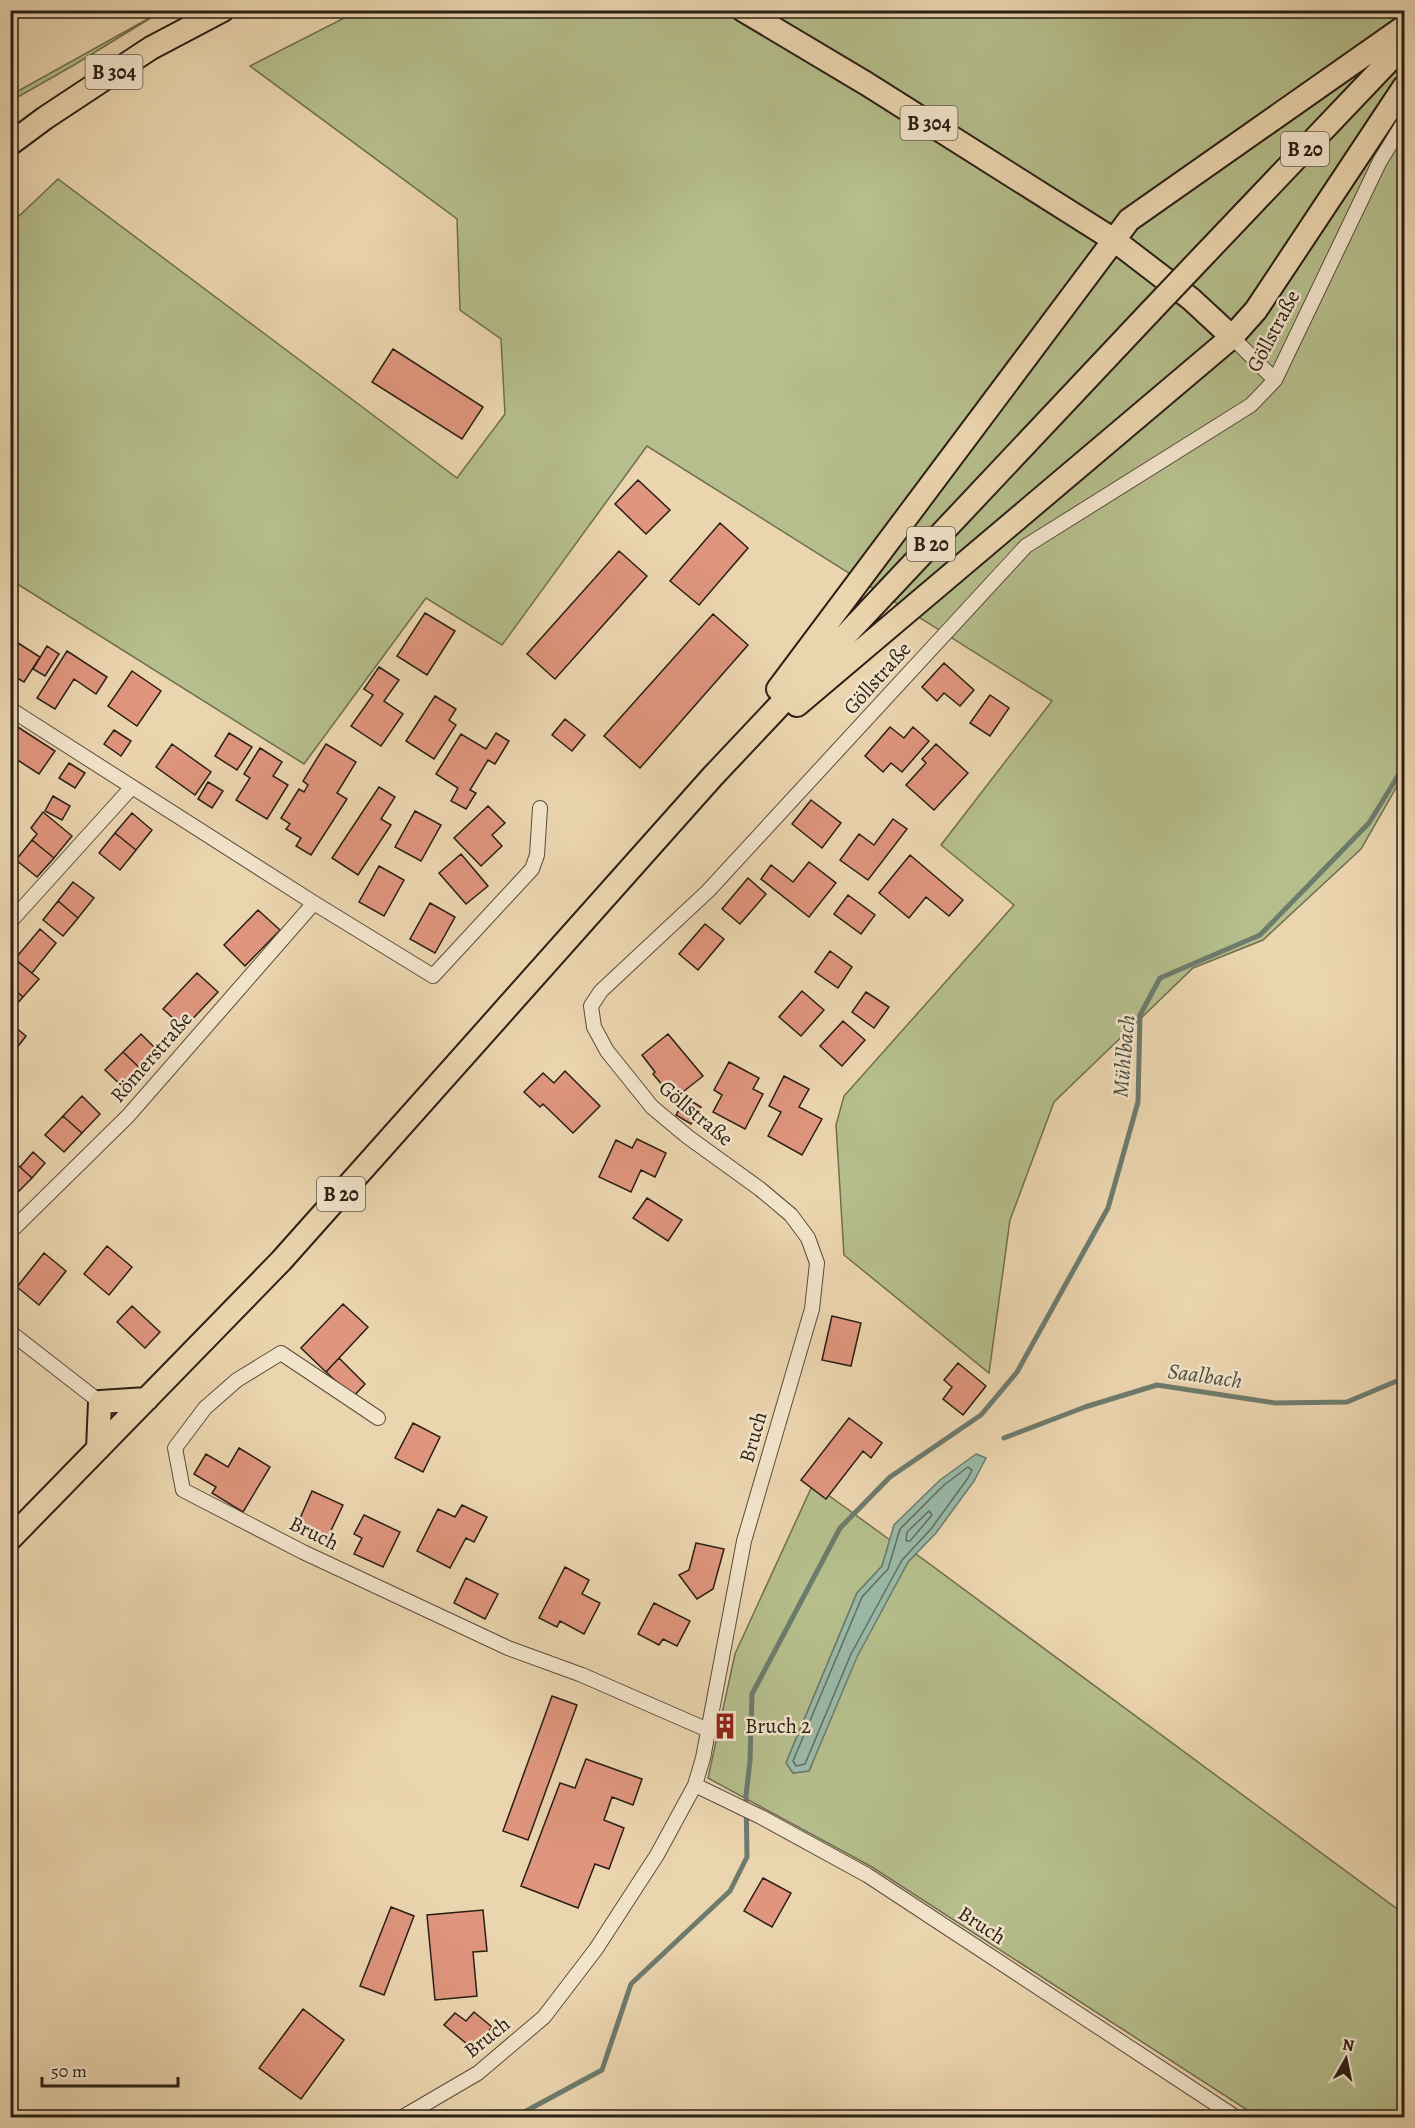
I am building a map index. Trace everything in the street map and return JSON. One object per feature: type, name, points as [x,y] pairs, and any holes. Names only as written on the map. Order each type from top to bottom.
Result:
[{"type":"main road","name":"B 304","points":[[10,144],[151,48],[223,10]]},
{"type":"main road","name":"B 304","points":[[743,10],[867,84],[1114,240],[1191,299],[1232,337]]},
{"type":"main road","points":[[713,776],[1129,220],[1404,27]]},
{"type":"main road","name":"B 20","points":[[10,1539],[281,1262],[713,776],[1404,45]]},
{"type":"main road","points":[[713,776],[1232,337],[1257,310],[1404,87]]},
{"type":"main road","points":[[98,1449],[100,1402],[147,1399]]},
{"type":"street","name":"Göllstraße","points":[[817,1263],[808,1238],[791,1215],[652,1107],[607,1052],[594,1027],[591,1006],[601,991],[708,891],[1026,546],[1251,405],[1275,380],[1380,160],[1404,122]]},
{"type":"street","points":[[1232,337],[1275,380]]},
{"type":"street","points":[[10,709],[433,976],[532,869],[537,855],[540,808]]},
{"type":"street","points":[[10,922],[132,787]]},
{"type":"street","name":"Römerstraße","points":[[10,1232],[128,1116],[314,903]]},
{"type":"street","name":"Bruch","points":[[401,2118],[478,2073],[544,2017],[596,1949],[657,1855],[695,1785],[708,1730],[744,1541],[812,1309],[817,1263]]},
{"type":"street","points":[[10,1332],[100,1402]]},
{"type":"street","name":"Bruch","points":[[378,1418],[281,1353],[237,1380],[205,1408],[175,1448],[183,1490],[303,1552],[508,1648],[582,1675],[708,1730]]},
{"type":"street","name":"Bruch","points":[[695,1785],[761,1817],[867,1875],[1237,2118]]},
{"type":"green space","points":[[543,10],[552,12],[556,10],[1404,11],[1404,774],[1361,849],[1263,940],[1193,968],[1054,1102],[1010,1220],[989,1373],[844,1255],[836,1125],[844,1096],[1014,905],[941,845],[1052,701],[647,446],[502,645],[426,598],[304,764],[11,580],[10,227],[58,179],[457,478],[505,414],[501,339],[460,310],[457,219],[250,66],[358,11]]},
{"type":"green space","points":[[162,11],[74,65],[11,101],[11,95]]},
{"type":"green space","points":[[813,1484],[890,1540],[882,1566],[857,1593],[786,1763],[793,1773],[809,1771],[856,1657],[908,1562],[916,1554],[1404,1914],[1404,2117],[1258,2117],[872,1867],[708,1778],[735,1654]]},
{"type":"water","points":[[976,1454],[986,1458],[974,1481],[936,1533],[908,1562],[857,1657],[809,1771],[793,1773],[786,1763],[857,1593],[882,1566],[894,1525],[940,1480]]},
{"type":"building","points":[[393,349],[483,407],[462,439],[372,382]]},
{"type":"building","points":[[638,480],[670,510],[646,534],[615,504]]},
{"type":"building","points":[[720,523],[748,548],[699,605],[670,581]]},
{"type":"building","points":[[619,551],[647,576],[555,679],[527,654]]},
{"type":"building","points":[[425,613],[455,631],[427,675],[397,656]]},
{"type":"building","points":[[713,614],[748,645],[640,768],[604,736]]},
{"type":"building","points":[[18,643],[40,657],[24,682],[10,674],[10,655]]},
{"type":"building","points":[[47,646],[59,654],[45,676],[33,669]]},
{"type":"building","points":[[67,651],[107,677],[96,694],[74,679],[55,709],[37,698]]},
{"type":"building","points":[[944,663],[974,690],[960,706],[944,693],[937,701],[922,687]]},
{"type":"building","points":[[379,667],[399,680],[384,701],[403,714],[381,746],[351,726],[373,695],[364,689]]},
{"type":"building","points":[[132,671],[161,691],[137,726],[108,706]]},
{"type":"building","points":[[990,695],[1009,708],[990,736],[970,723]]},
{"type":"building","points":[[435,696],[456,709],[449,720],[456,725],[434,759],[406,741]]},
{"type":"building","points":[[565,719],[585,735],[572,751],[552,735]]},
{"type":"building","points":[[10,722],[55,751],[39,774],[16,759],[10,767]]},
{"type":"building","points":[[890,727],[904,738],[913,727],[929,741],[902,772],[891,763],[883,772],[865,756]]},
{"type":"building","points":[[114,730],[131,741],[121,756],[104,744]]},
{"type":"building","points":[[229,733],[252,747],[237,770],[215,756]]},
{"type":"building","points":[[496,733],[509,741],[495,764],[488,760],[470,790],[476,793],[466,809],[451,801],[458,788],[436,774],[461,734],[486,749]]},
{"type":"building","points":[[172,744],[211,772],[195,795],[156,767]]},
{"type":"building","points":[[326,744],[356,762],[337,793],[347,799],[311,855],[296,846],[301,838],[286,829],[290,824],[281,818],[299,789],[304,792],[308,785],[303,781]]},
{"type":"building","points":[[936,744],[968,773],[934,810],[906,785],[926,763],[922,759]]},
{"type":"building","points":[[260,748],[282,762],[273,776],[288,785],[267,819],[236,800],[250,778],[244,774]]},
{"type":"building","points":[[69,763],[85,773],[75,788],[59,778]]},
{"type":"building","points":[[208,782],[223,791],[212,808],[198,799]]},
{"type":"building","points":[[379,787],[395,797],[381,819],[391,825],[358,875],[332,858]]},
{"type":"building","points":[[53,796],[70,806],[62,820],[45,811]]},
{"type":"building","points":[[811,800],[841,823],[822,848],[792,824]]},
{"type":"building","points":[[488,806],[505,823],[492,835],[502,846],[481,866],[454,838]]},
{"type":"building","points":[[415,811],[441,825],[421,861],[395,847]]},
{"type":"building","points":[[43,812],[72,836],[54,858],[32,840],[37,834],[31,828]]},
{"type":"building","points":[[132,813],[152,830],[136,850],[115,833]]},
{"type":"building","points":[[893,819],[907,829],[868,880],[840,860],[859,834],[874,845]]},
{"type":"building","points":[[115,833],[136,850],[120,870],[99,853]]},
{"type":"building","points":[[32,840],[54,858],[37,877],[16,860]]},
{"type":"building","points":[[461,854],[488,886],[466,904],[439,873]]},
{"type":"building","points":[[910,855],[963,900],[949,916],[926,897],[909,918],[879,893]]},
{"type":"building","points":[[809,862],[836,883],[809,917],[761,879],[771,865],[793,882]]},
{"type":"building","points":[[379,866],[404,880],[384,916],[359,902]]},
{"type":"building","points":[[748,878],[766,894],[740,924],[722,909]]},
{"type":"building","points":[[73,882],[94,898],[78,918],[58,901]]},
{"type":"building","points":[[848,895],[875,915],[861,934],[834,914]]},
{"type":"building","points":[[58,901],[78,918],[63,936],[43,920]]},
{"type":"building","points":[[430,903],[455,917],[435,953],[410,939]]},
{"type":"building","points":[[258,910],[280,930],[245,966],[224,945]]},
{"type":"building","points":[[705,924],[724,939],[698,970],[679,954]]},
{"type":"building","points":[[40,929],[56,943],[32,973],[15,959]]},
{"type":"building","points":[[830,951],[852,967],[838,988],[815,972]]},
{"type":"building","points":[[10,955],[39,979],[23,997],[10,986]]},
{"type":"building","points":[[197,973],[218,992],[184,1028],[163,1009]]},
{"type":"building","points":[[10,986],[23,997],[10,1011]]},
{"type":"building","points":[[802,991],[824,1010],[801,1036],[779,1017]]},
{"type":"building","points":[[866,992],[889,1007],[874,1028],[852,1012]]},
{"type":"building","points":[[843,1021],[865,1040],[842,1066],[820,1046]]},
{"type":"building","points":[[10,1023],[26,1036],[12,1054],[10,1053]]},
{"type":"building","points":[[141,1034],[162,1055],[145,1073],[123,1052]]},
{"type":"building","points":[[668,1034],[703,1076],[674,1099],[653,1074],[655,1072],[642,1055]]},
{"type":"building","points":[[123,1052],[145,1073],[127,1091],[105,1070]]},
{"type":"building","points":[[729,1062],[759,1078],[753,1089],[763,1094],[745,1129],[713,1112],[722,1095],[714,1090]]},
{"type":"building","points":[[565,1071],[600,1106],[573,1133],[543,1104],[540,1107],[524,1092],[543,1073],[554,1083]]},
{"type":"building","points":[[784,1076],[809,1089],[799,1107],[822,1119],[802,1155],[768,1136],[781,1112],[769,1106]]},
{"type":"building","points":[[82,1096],[100,1114],[82,1133],[63,1116]]},
{"type":"building","points":[[686,1098],[701,1107],[691,1124],[676,1115]]},
{"type":"building","points":[[63,1116],[82,1133],[64,1152],[45,1135]]},
{"type":"building","points":[[637,1139],[666,1153],[655,1177],[641,1170],[631,1192],[599,1177],[616,1140],[632,1148]]},
{"type":"building","points":[[33,1152],[45,1163],[32,1178],[20,1167]]},
{"type":"building","points":[[10,1158],[32,1178],[10,1200]]},
{"type":"building","points":[[647,1198],[682,1220],[668,1241],[633,1218]]},
{"type":"building","points":[[107,1246],[132,1267],[109,1295],[84,1274]]},
{"type":"building","points":[[44,1253],[66,1271],[39,1305],[17,1287]]},
{"type":"building","points":[[343,1304],[368,1327],[326,1372],[301,1348]]},
{"type":"building","points":[[132,1306],[160,1332],[145,1348],[117,1322]]},
{"type":"building","points":[[832,1316],[861,1323],[851,1366],[822,1360]]},
{"type":"building","points":[[339,1358],[365,1384],[353,1397],[326,1372]]},
{"type":"building","points":[[958,1363],[986,1386],[963,1415],[943,1399],[952,1387],[944,1380]]},
{"type":"building","points":[[849,1418],[882,1443],[871,1458],[863,1451],[826,1499],[801,1480]]},
{"type":"building","points":[[413,1423],[440,1437],[423,1472],[395,1458]]},
{"type":"building","points":[[239,1448],[270,1467],[243,1512],[212,1493],[216,1487],[194,1474],[206,1454],[228,1467]]},
{"type":"building","points":[[312,1491],[343,1505],[328,1537],[298,1523]]},
{"type":"building","points":[[462,1505],[487,1517],[474,1542],[466,1538],[450,1568],[417,1551],[438,1509],[455,1517]]},
{"type":"building","points":[[364,1515],[400,1532],[383,1567],[354,1554],[362,1538],[354,1534]]},
{"type":"building","points":[[696,1543],[724,1549],[713,1589],[697,1599],[679,1575],[689,1570]]},
{"type":"building","points":[[565,1567],[589,1580],[582,1594],[600,1603],[584,1634],[560,1621],[557,1627],[539,1618]]},
{"type":"building","points":[[466,1578],[498,1594],[485,1619],[454,1603]]},
{"type":"building","points":[[654,1603],[690,1621],[677,1646],[663,1639],[659,1645],[638,1634]]},
{"type":"building","points":[[552,1696],[577,1705],[528,1840],[503,1831]]},
{"type":"building","name":"Bruch 2","points":[[722,1717],[731,1719],[728,1734],[720,1733]]},
{"type":"building","points":[[586,1759],[642,1779],[633,1805],[612,1797],[604,1820],[624,1828],[609,1869],[595,1864],[578,1908],[521,1886],[560,1783],[575,1788]]},
{"type":"building","points":[[763,1878],[791,1893],[772,1927],[744,1911]]},
{"type":"building","points":[[391,1907],[414,1916],[384,1995],[360,1986]]},
{"type":"building","points":[[483,1910],[487,1951],[473,1952],[477,1996],[435,2000],[427,1915]]},
{"type":"building","points":[[303,2009],[344,2040],[301,2099],[259,2068]]},
{"type":"building","points":[[474,2012],[492,2027],[473,2049],[444,2025],[455,2013],[466,2021]]},
{"type":"waterway","name":"Mühlbach","points":[[513,2118],[602,2070],[631,1984],[730,1891],[747,1857],[746,1795],[750,1761],[752,1694],[840,1528],[890,1477],[981,1415],[1017,1372],[1108,1208],[1138,1102],[1140,1015],[1160,978],[1260,935],[1369,823],[1404,766]]},
{"type":"waterway","name":"Saalbach","points":[[1004,1438],[1085,1407],[1157,1385],[1275,1403],[1347,1402],[1404,1378]]},
{"type":"place","name":"Bruch 2","points":[[725,1726]]}]
